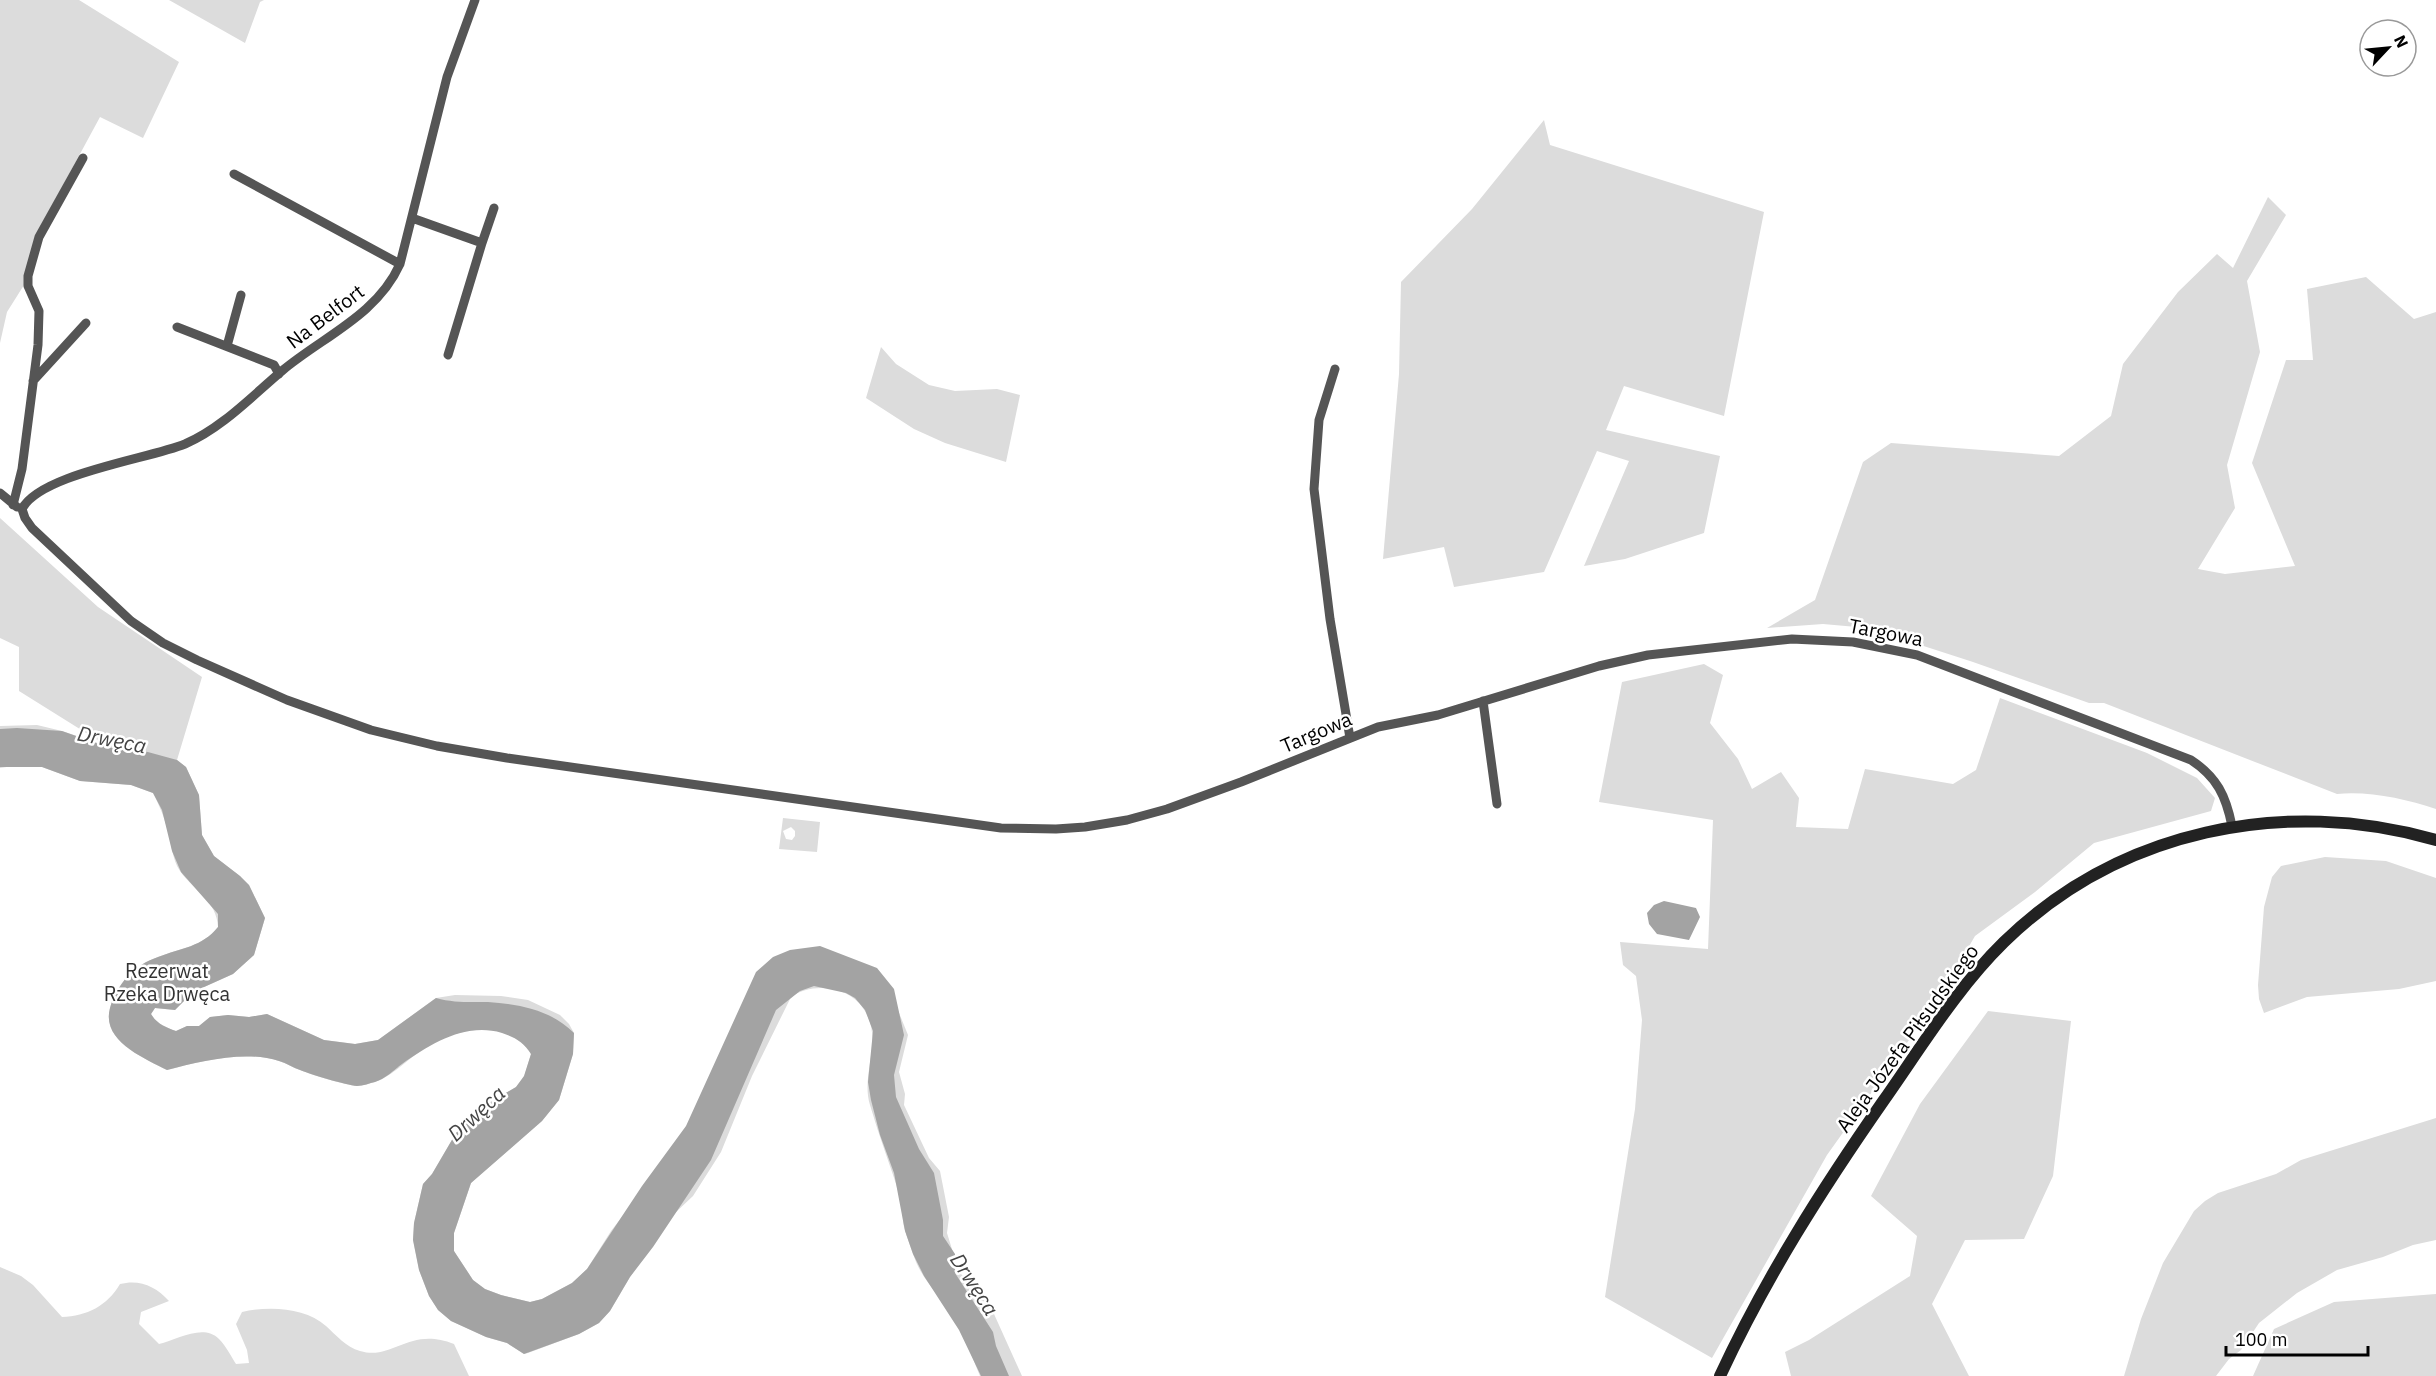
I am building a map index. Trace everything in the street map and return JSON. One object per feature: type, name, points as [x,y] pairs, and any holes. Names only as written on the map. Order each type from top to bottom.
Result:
[{"type":"main road","name":"Aleja Józefa Piłsudskiego","points":[[1720,1376],[1774,1269],[1821,1191],[1945,1013],[1987,960],[2038,913],[2100,872],[2145,850],[2232,826],[2284,820],[2338,822],[2388,829],[2436,840]]},
{"type":"street","name":"Na Belfort","points":[[18,507],[27,499],[92,470],[183,445],[201,436],[369,307],[389,285],[400,264],[447,77],[475,0]]},
{"type":"street","points":[[18,507],[38,345],[39,311],[28,286],[28,276],[39,237],[83,158]]},
{"type":"street","points":[[234,174],[400,264]]},
{"type":"street","points":[[448,355],[494,208]]},
{"type":"street","points":[[412,218],[482,243]]},
{"type":"street","points":[[227,346],[241,295]]},
{"type":"street","points":[[33,381],[86,323]]},
{"type":"street","points":[[177,327],[274,365],[279,374]]},
{"type":"street","points":[[1335,369],[1319,420],[1314,489],[1330,619],[1350,738]]},
{"type":"street","name":"Targowa","points":[[0,493],[18,507],[32,528],[119,610],[147,633],[197,660],[240,680],[371,730],[437,746],[507,759],[1001,828],[1039,830],[1085,827],[1127,820],[1167,809],[1276,769],[1378,727],[1430,717],[1599,666],[1648,655],[1792,639],[1853,642],[1885,647],[1947,665],[2191,760],[2209,774],[2222,791],[2232,826]]},
{"type":"street","points":[[1483,702],[1497,804]]},
{"type":"green space","points":[[0,0],[79,0],[179,62],[143,138],[100,117],[35,237],[24,285],[7,312],[0,343]]},
{"type":"green space","points":[[169,0],[264,0],[260,2],[245,43]]},
{"type":"green space","points":[[1544,120],[1550,145],[1764,212],[1724,416],[1624,386],[1606,430],[1720,456],[1704,533],[1625,559],[1584,566],[1629,461],[1597,451],[1544,572],[1454,587],[1444,547],[1383,559],[1399,374],[1401,282],[1472,209]]},
{"type":"green space","points":[[2268,197],[2286,215],[2247,281],[2260,352],[2227,465],[2235,508],[2198,569],[2225,574],[2295,566],[2252,463],[2286,360],[2313,360],[2307,289],[2366,277],[2414,319],[2436,312],[2436,809],[2387,797],[2337,794],[2104,703],[2089,703],[1868,628],[1823,624],[1767,628],[1815,600],[1863,462],[1891,443],[2059,456],[2111,416],[2123,364],[2178,292],[2217,254],[2233,268]]},
{"type":"green space","points":[[881,347],[896,364],[929,385],[955,391],[997,389],[1020,395],[1006,462],[945,443],[914,429],[866,398]]},
{"type":"green space","name":"Rezerwat Rzeka Drwęca","points":[[0,518],[98,607],[202,677],[177,760],[186,767],[199,795],[202,835],[214,856],[249,885],[265,918],[254,955],[233,974],[193,992],[175,1010],[155,1008],[151,1014],[159,1023],[176,1031],[187,1026],[199,1026],[210,1017],[228,1015],[249,1017],[267,1014],[324,1040],[355,1044],[378,1040],[436,998],[455,995],[501,996],[528,1000],[560,1015],[574,1033],[573,1054],[559,1100],[542,1121],[471,1183],[454,1233],[454,1251],[473,1280],[485,1289],[530,1302],[542,1299],[572,1283],[587,1269],[611,1231],[682,1140],[774,967],[895,1003],[908,1035],[899,1072],[905,1094],[904,1105],[929,1158],[940,1171],[949,1217],[947,1233],[959,1272],[985,1298],[1022,1376],[980,1376],[958,1325],[920,1270],[905,1231],[900,1196],[870,1105],[868,1081],[872,1032],[869,1020],[863,1008],[848,995],[819,988],[809,989],[791,997],[752,1076],[721,1152],[693,1196],[675,1213],[630,1277],[610,1311],[599,1323],[579,1334],[524,1354],[507,1343],[486,1337],[451,1321],[438,1310],[429,1296],[419,1270],[413,1240],[414,1223],[423,1184],[432,1174],[456,1133],[482,1107],[516,1087],[524,1077],[531,1054],[510,1035],[497,1031],[468,1031],[440,1039],[382,1079],[357,1086],[320,1077],[279,1061],[252,1056],[208,1060],[167,1070],[136,1054],[118,1039],[109,1020],[113,999],[122,983],[141,965],[205,939],[218,927],[217,918],[209,903],[177,866],[165,822],[153,793],[131,785],[80,781],[42,767],[20,765],[0,768],[0,726],[37,725],[107,746],[19,691],[19,647],[0,638]]},
{"type":"green space","points":[[1704,664],[1723,675],[1710,723],[1738,759],[1752,789],[1781,772],[1799,798],[1796,827],[1848,829],[1865,769],[1953,784],[1976,770],[2000,698],[2147,753],[2197,778],[2215,798],[2211,811],[2094,843],[2035,892],[1975,936],[1939,998],[1827,1155],[1712,1358],[1605,1297],[1635,1109],[1642,1020],[1636,976],[1623,965],[1620,942],[1708,949],[1713,820],[1599,802],[1622,682]]},
{"type":"green space","points":[[783,818],[820,822],[817,852],[779,849]],"holes":[[[791,827],[795,831],[792,840],[786,839],[783,831]]]},
{"type":"green space","points":[[2325,857],[2386,861],[2436,878],[2436,981],[2399,989],[2307,997],[2264,1013],[2259,999],[2258,985],[2264,907],[2272,877],[2281,866]]},
{"type":"green space","points":[[1988,1011],[2071,1021],[2053,1176],[2024,1239],[1965,1240],[1932,1304],[1969,1376],[1791,1376],[1785,1352],[1809,1340],[1910,1276],[1917,1236],[1871,1196],[1920,1104]]},
{"type":"green space","points":[[2436,1118],[2436,1240],[2413,1245],[2383,1257],[2337,1270],[2297,1293],[2259,1323],[2241,1350],[2229,1359],[2216,1376],[2124,1376],[2141,1319],[2163,1263],[2194,1211],[2205,1201],[2218,1193],[2276,1174],[2301,1160]]},
{"type":"green space","points":[[0,1267],[21,1276],[33,1285],[62,1317],[80,1315],[96,1308],[115,1292],[120,1284],[134,1282],[147,1285],[159,1291],[169,1301],[141,1312],[139,1324],[159,1344],[198,1332],[213,1334],[236,1364],[249,1363],[247,1350],[236,1324],[242,1312],[274,1309],[308,1315],[326,1326],[346,1344],[360,1351],[382,1352],[425,1339],[454,1344],[469,1376],[0,1376]]},
{"type":"green space","points":[[2436,1294],[2436,1376],[2253,1376],[2274,1329],[2334,1302]]},
{"type":"water","name":"Rezerwat Rzeka Drwęca","points":[[0,729],[62,731],[110,748],[126,746],[177,760],[186,767],[199,795],[202,835],[214,856],[249,885],[265,918],[254,955],[233,974],[193,992],[175,1010],[155,1008],[151,1014],[162,1025],[176,1031],[187,1026],[199,1026],[210,1017],[228,1015],[249,1017],[267,1014],[324,1040],[355,1044],[378,1040],[436,998],[512,1004],[545,1014],[574,1033],[573,1054],[559,1100],[542,1121],[471,1183],[454,1233],[454,1251],[473,1280],[485,1289],[501,1295],[530,1302],[542,1299],[572,1283],[587,1269],[642,1186],[686,1126],[756,972],[773,957],[790,950],[820,946],[877,968],[894,989],[904,1035],[894,1075],[896,1097],[919,1149],[934,1173],[943,1220],[943,1236],[955,1254],[955,1273],[993,1332],[996,1346],[1009,1376],[981,1376],[959,1330],[924,1276],[913,1254],[905,1231],[894,1173],[880,1135],[871,1100],[868,1082],[873,1031],[865,1010],[855,998],[846,993],[814,986],[800,991],[776,1010],[711,1160],[653,1247],[630,1277],[610,1311],[599,1323],[579,1334],[524,1354],[507,1343],[486,1337],[451,1321],[438,1310],[429,1296],[419,1270],[413,1240],[414,1223],[423,1184],[432,1174],[456,1133],[482,1107],[516,1087],[524,1076],[531,1054],[525,1046],[511,1036],[488,1030],[475,1030],[449,1037],[425,1049],[379,1081],[357,1086],[320,1077],[266,1058],[252,1056],[223,1058],[167,1070],[136,1054],[118,1039],[112,1030],[109,1020],[110,1008],[117,991],[128,976],[141,965],[198,943],[212,934],[218,927],[218,914],[181,872],[172,851],[162,810],[153,793],[131,785],[80,781],[42,767],[0,767]]},
{"type":"water","points":[[1664,901],[1696,908],[1700,917],[1689,940],[1657,934],[1649,924],[1647,913],[1654,905]]},
{"type":"water label","name":"Drwęca","points":[[112,739]]},
{"type":"water label","name":"Drwęca","points":[[476,1113]]},
{"type":"water label","name":"Drwęca","points":[[975,1284]]}]
